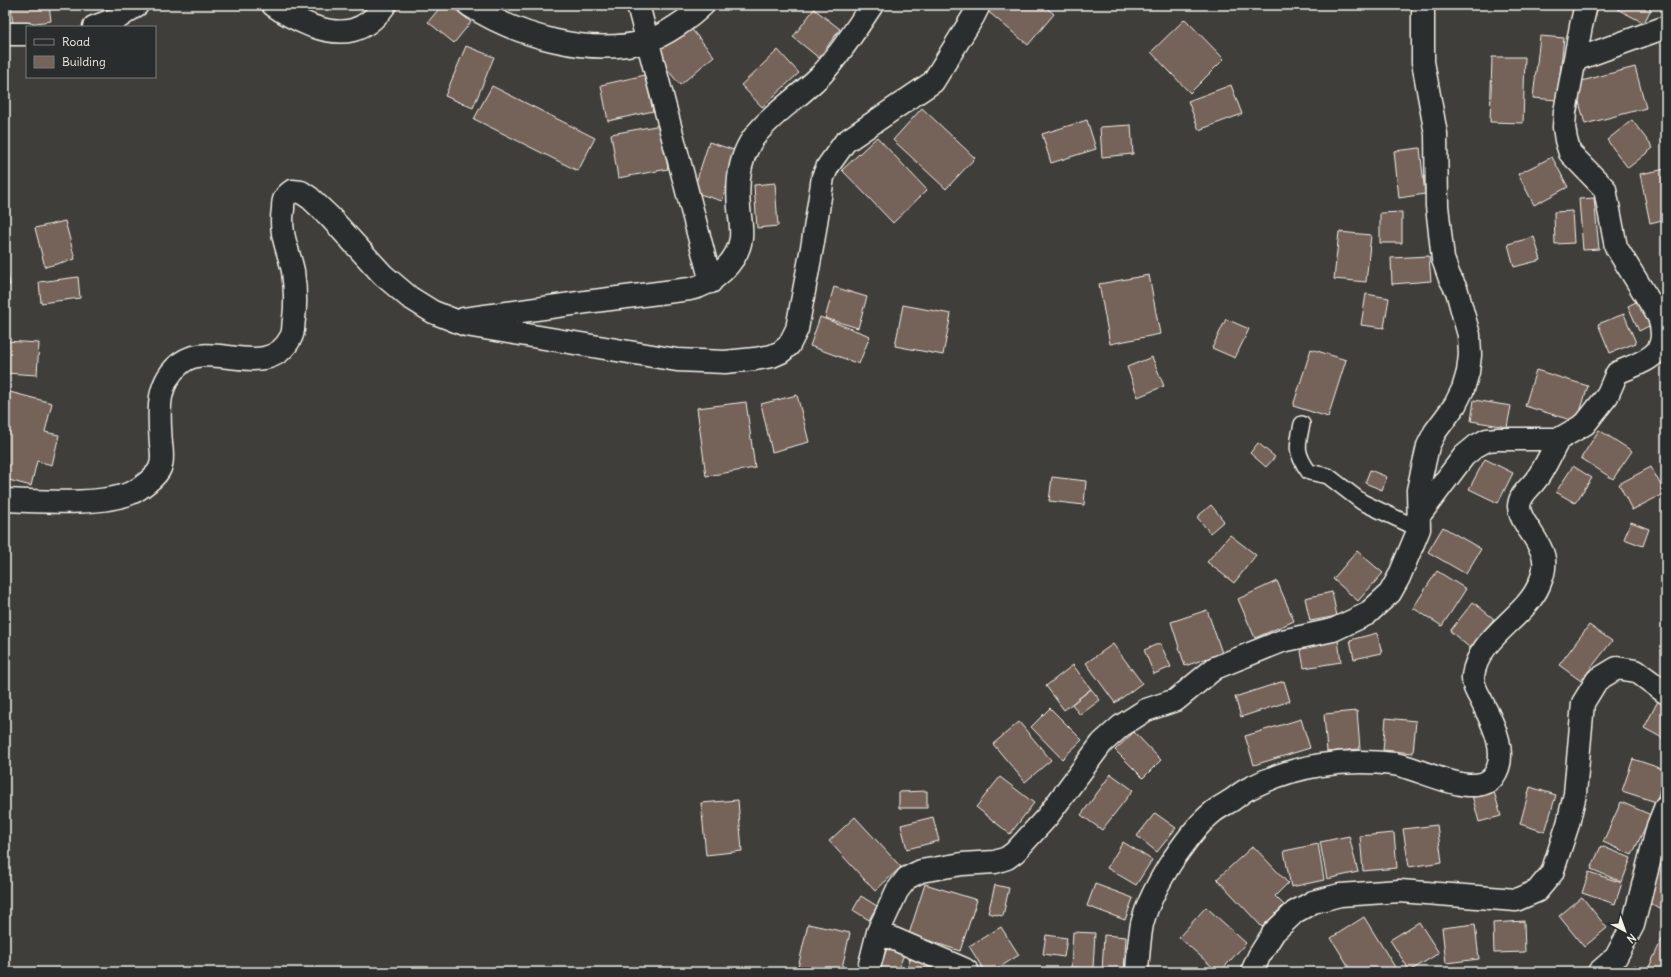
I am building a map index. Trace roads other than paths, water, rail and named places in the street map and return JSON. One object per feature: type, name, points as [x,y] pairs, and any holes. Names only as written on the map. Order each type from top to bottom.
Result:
[{"type":"street","points":[[97,26],[118,18],[137,5]]},
{"type":"street","points":[[273,5],[295,19],[324,30],[342,33],[362,27],[378,15],[385,5]]},
{"type":"street","points":[[469,5],[488,17],[522,32],[566,44],[605,46],[647,41],[663,34],[703,5]]},
{"type":"street","points":[[638,5],[711,282]]},
{"type":"street","points":[[454,321],[690,289],[700,287],[711,282],[720,274],[730,261],[741,240],[742,229],[738,185],[740,168],[749,144],[764,126],[822,74],[840,52],[872,5]]},
{"type":"street","points":[[5,500],[86,501],[132,493],[151,480],[160,468],[162,450],[159,412],[162,388],[172,372],[182,362],[194,357],[202,356],[247,360],[266,358],[281,350],[292,336],[295,309],[293,271],[284,243],[281,220],[284,199],[292,191],[301,192],[310,198],[329,216],[383,275],[409,297],[433,312],[466,325],[677,360],[725,362],[772,356],[781,352],[792,341],[797,329],[823,177],[828,166],[845,142],[933,82],[973,17],[978,5]]},
{"type":"street","points":[[1419,523],[1418,490],[1428,446],[1434,432],[1455,405],[1463,389],[1468,372],[1470,355],[1469,335],[1457,291],[1448,276],[1443,259],[1437,206],[1436,134],[1423,62],[1423,5]]},
{"type":"street","points":[[868,972],[878,932],[897,891],[907,878],[921,871],[962,864],[995,862],[1007,858],[1015,852],[1047,817],[1102,743],[1121,726],[1146,710],[1176,700],[1214,668],[1282,641],[1333,630],[1367,614],[1390,592],[1406,561],[1419,523],[1464,456],[1476,446],[1487,440],[1558,439],[1585,424],[1607,396],[1617,373],[1651,358],[1660,348],[1663,339],[1663,328],[1659,316],[1616,247],[1605,188],[1570,153],[1566,140],[1565,120],[1580,26],[1586,5]]},
{"type":"street","points":[[1575,60],[1666,26]]},
{"type":"street","points":[[5,34],[26,34]]},
{"type":"street","points":[[1137,972],[1138,944],[1144,918],[1155,891],[1169,866],[1194,831],[1214,811],[1248,788],[1287,772],[1310,766],[1350,762],[1396,764],[1462,785],[1477,786],[1491,780],[1500,767],[1500,753],[1494,726],[1474,685],[1473,676],[1476,666],[1493,638],[1530,600],[1539,586],[1544,570],[1544,554],[1522,518],[1519,506],[1524,492],[1535,480],[1558,439]]},
{"type":"street","points":[[1252,972],[1259,956],[1274,932],[1295,912],[1313,902],[1340,895],[1400,891],[1516,900],[1537,892],[1552,873],[1568,824],[1575,794],[1583,703],[1597,680],[1617,668],[1636,671],[1666,694]]},
{"type":"street","points":[[1599,972],[1616,957],[1633,925],[1658,826],[1666,806]]},
{"type":"street","points":[[878,932],[968,972]]},
{"type":"lane","points":[[1302,424],[1298,443],[1299,459],[1308,472],[1328,476],[1362,502],[1419,523]]}]
